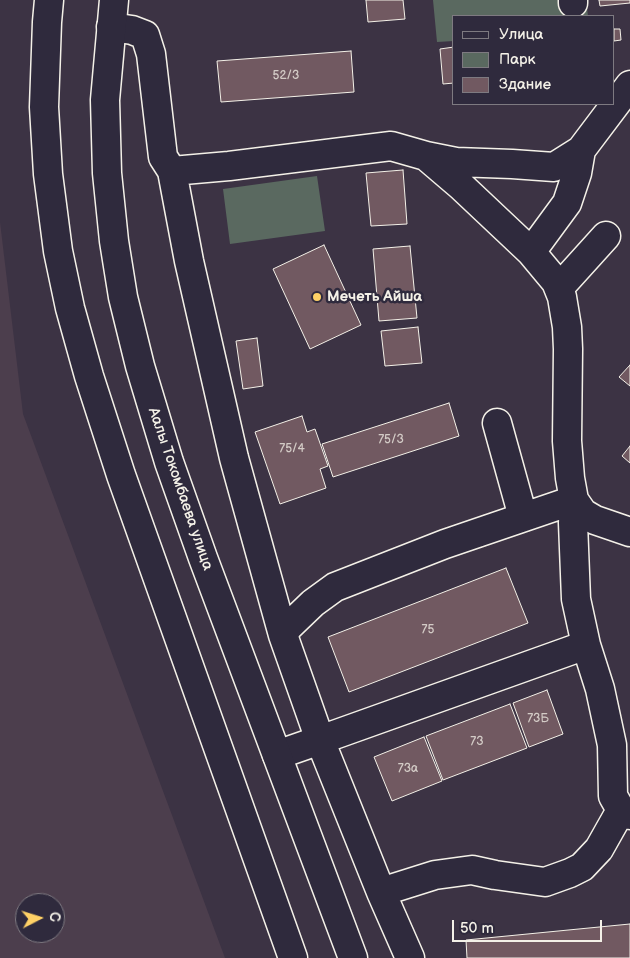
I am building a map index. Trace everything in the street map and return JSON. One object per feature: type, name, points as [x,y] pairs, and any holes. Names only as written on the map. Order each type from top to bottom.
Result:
[{"type":"street","points":[[49,0],[46,22],[44,107],[48,174],[58,251],[70,308],[88,376],[121,475],[293,958]]},
{"type":"street","name":"Аалы Токомбаева улица","points":[[114,0],[105,100],[107,173],[114,240],[123,297],[140,366],[168,462],[352,958]]},
{"type":"street","points":[[111,28],[132,30],[145,34],[151,54],[163,158],[172,171],[188,261],[234,458],[283,635],[320,740],[381,892],[410,958]]},
{"type":"street","points":[[615,105],[630,85]]},
{"type":"street","points":[[172,171],[391,146],[456,162],[554,167],[581,150],[615,105]]},
{"type":"street","points":[[531,252],[567,203],[577,173],[581,150]]},
{"type":"street","points":[[381,892],[435,875],[472,870],[545,882],[582,867],[626,813],[613,796],[612,745],[600,690],[586,645],[576,599],[574,500],[567,442],[568,342],[562,297],[556,282],[531,252],[426,156]]},
{"type":"street","points":[[558,288],[606,236]]},
{"type":"street","points":[[497,423],[523,517]]},
{"type":"street","points":[[283,635],[288,627],[313,603],[336,587],[445,544],[574,500]]},
{"type":"street","points":[[574,500],[583,513],[610,526],[630,532]]},
{"type":"street","points":[[277,754],[586,645]]},
{"type":"shaded area","points":[[0,222],[23,414],[225,958],[0,958]]},
{"type":"green space","points":[[433,0],[586,0],[588,15],[452,15],[452,41],[437,42]]},
{"type":"green space","points":[[317,176],[325,231],[230,244],[223,189]]},
{"type":"building","points":[[366,0],[403,0],[405,19],[368,22]]},
{"type":"building","points":[[599,0],[630,0],[630,3],[600,6]]},
{"type":"building","points":[[615,29],[620,29],[621,40],[615,41]]},
{"type":"building","points":[[452,47],[452,83],[443,84],[440,49]]},
{"type":"building","points":[[351,51],[354,92],[221,102],[217,61]]},
{"type":"building","points":[[403,170],[407,224],[371,226],[366,173]]},
{"type":"building","name":"Мечеть Айша","points":[[324,245],[361,325],[310,349],[273,269]]},
{"type":"building","points":[[410,246],[417,318],[379,321],[373,249]]},
{"type":"building","points":[[418,327],[422,363],[385,366],[381,331]]},
{"type":"building","points":[[257,338],[263,386],[243,389],[236,341]]},
{"type":"building","points":[[630,365],[630,386],[619,377]]},
{"type":"building","points":[[449,403],[459,436],[333,477],[322,444]]},
{"type":"building","points":[[302,416],[307,432],[315,429],[328,466],[320,469],[326,488],[280,504],[255,432]]},
{"type":"building","points":[[630,446],[630,463],[622,456]]},
{"type":"building","points":[[506,568],[528,623],[349,692],[328,637]]},
{"type":"building","points":[[547,690],[563,734],[529,747],[513,703]]},
{"type":"building","points":[[510,704],[527,748],[443,780],[426,736]]},
{"type":"building","points":[[424,737],[442,781],[392,801],[374,757]]},
{"type":"building","points":[[630,924],[630,958],[467,958],[466,940]]},
{"type":"place","name":"Мечеть Айша","points":[[317,297]]}]
